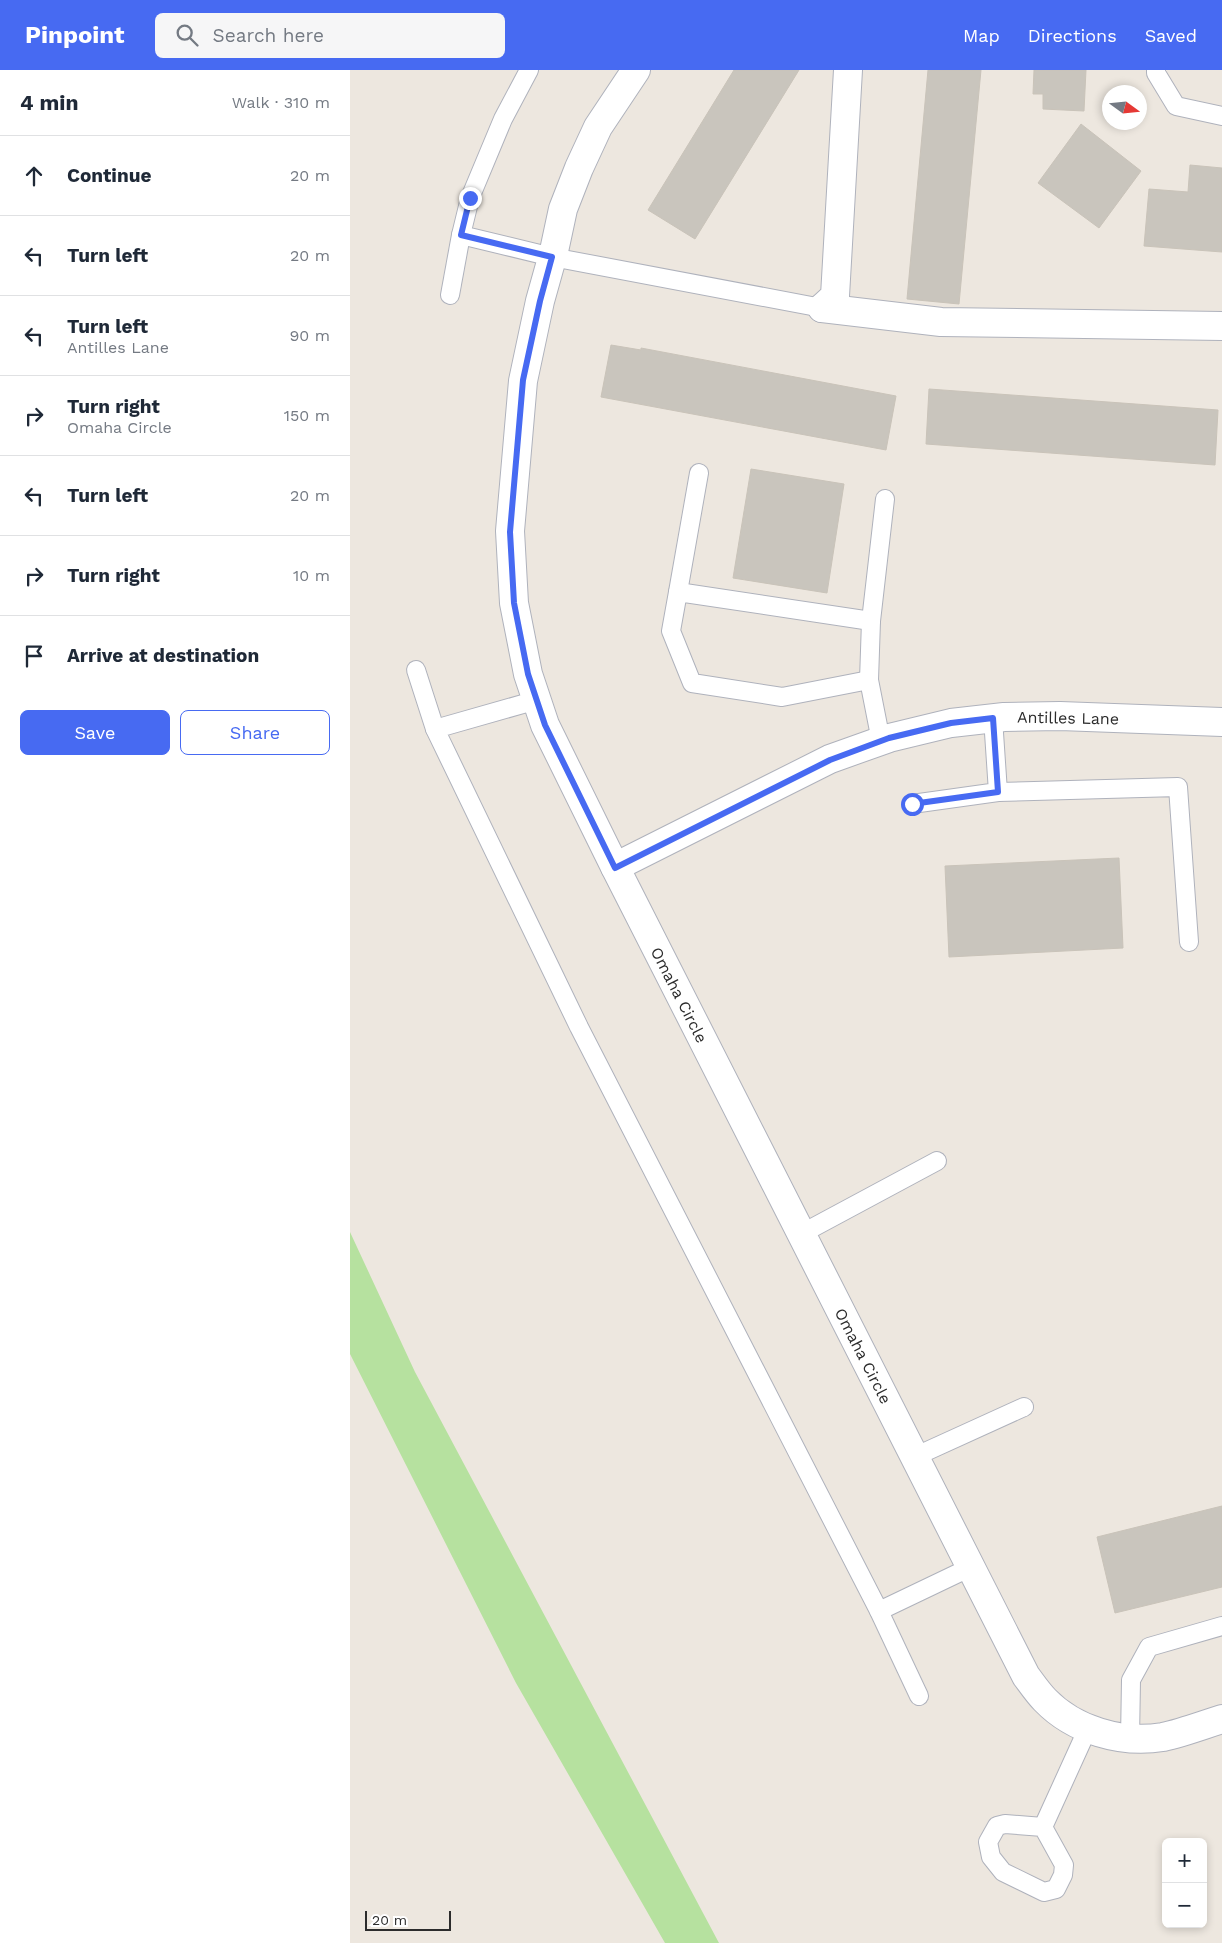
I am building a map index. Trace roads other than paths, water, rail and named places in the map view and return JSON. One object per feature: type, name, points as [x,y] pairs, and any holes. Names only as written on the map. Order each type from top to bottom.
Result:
[{"type":"street","name":"Omaha Circle","points":[[636,70],[598,127],[563,209],[523,380],[510,532],[514,603],[528,674],[545,725],[615,868],[1026,1676],[1045,1701],[1071,1720],[1100,1733],[1130,1739],[1162,1737],[1222,1719]]},
{"type":"street","points":[[822,308],[836,296],[848,70]]},
{"type":"street","points":[[822,308],[941,322],[1222,326]]},
{"type":"street","name":"Antilles Lane","points":[[615,868],[830,760],[880,741],[951,723],[993,718],[1060,716],[1222,722]]},
{"type":"lane","points":[[450,295],[470,198],[503,119],[529,70]]},
{"type":"lane","points":[[1156,70],[1176,106],[1222,116]]},
{"type":"lane","points":[[461,235],[552,257],[822,308]]},
{"type":"lane","points":[[699,474],[671,631],[692,683],[782,697],[869,680]]},
{"type":"lane","points":[[880,741],[869,680],[871,621],[885,498]]},
{"type":"lane","points":[[678,592],[871,621]]},
{"type":"lane","points":[[416,670],[435,728],[579,1027],[879,1611],[919,1696]]},
{"type":"lane","points":[[435,728],[537,700]]},
{"type":"lane","points":[[993,718],[998,792]]},
{"type":"lane","points":[[912,804],[998,792],[1178,787],[1189,942]]},
{"type":"lane","points":[[801,1234],[937,1161]]},
{"type":"lane","points":[[914,1457],[1024,1407]]},
{"type":"lane","points":[[879,1611],[970,1567]]},
{"type":"lane","points":[[1130,1739],[1131,1680],[1148,1647],[1222,1626]]},
{"type":"lane","points":[[1043,1827],[1088,1728]]},
{"type":"lane","points":[[1004,1824],[1043,1827],[1064,1865],[1063,1875],[1056,1889],[1044,1892],[1003,1872],[991,1857],[988,1842],[998,1826],[1004,1824]]}]
